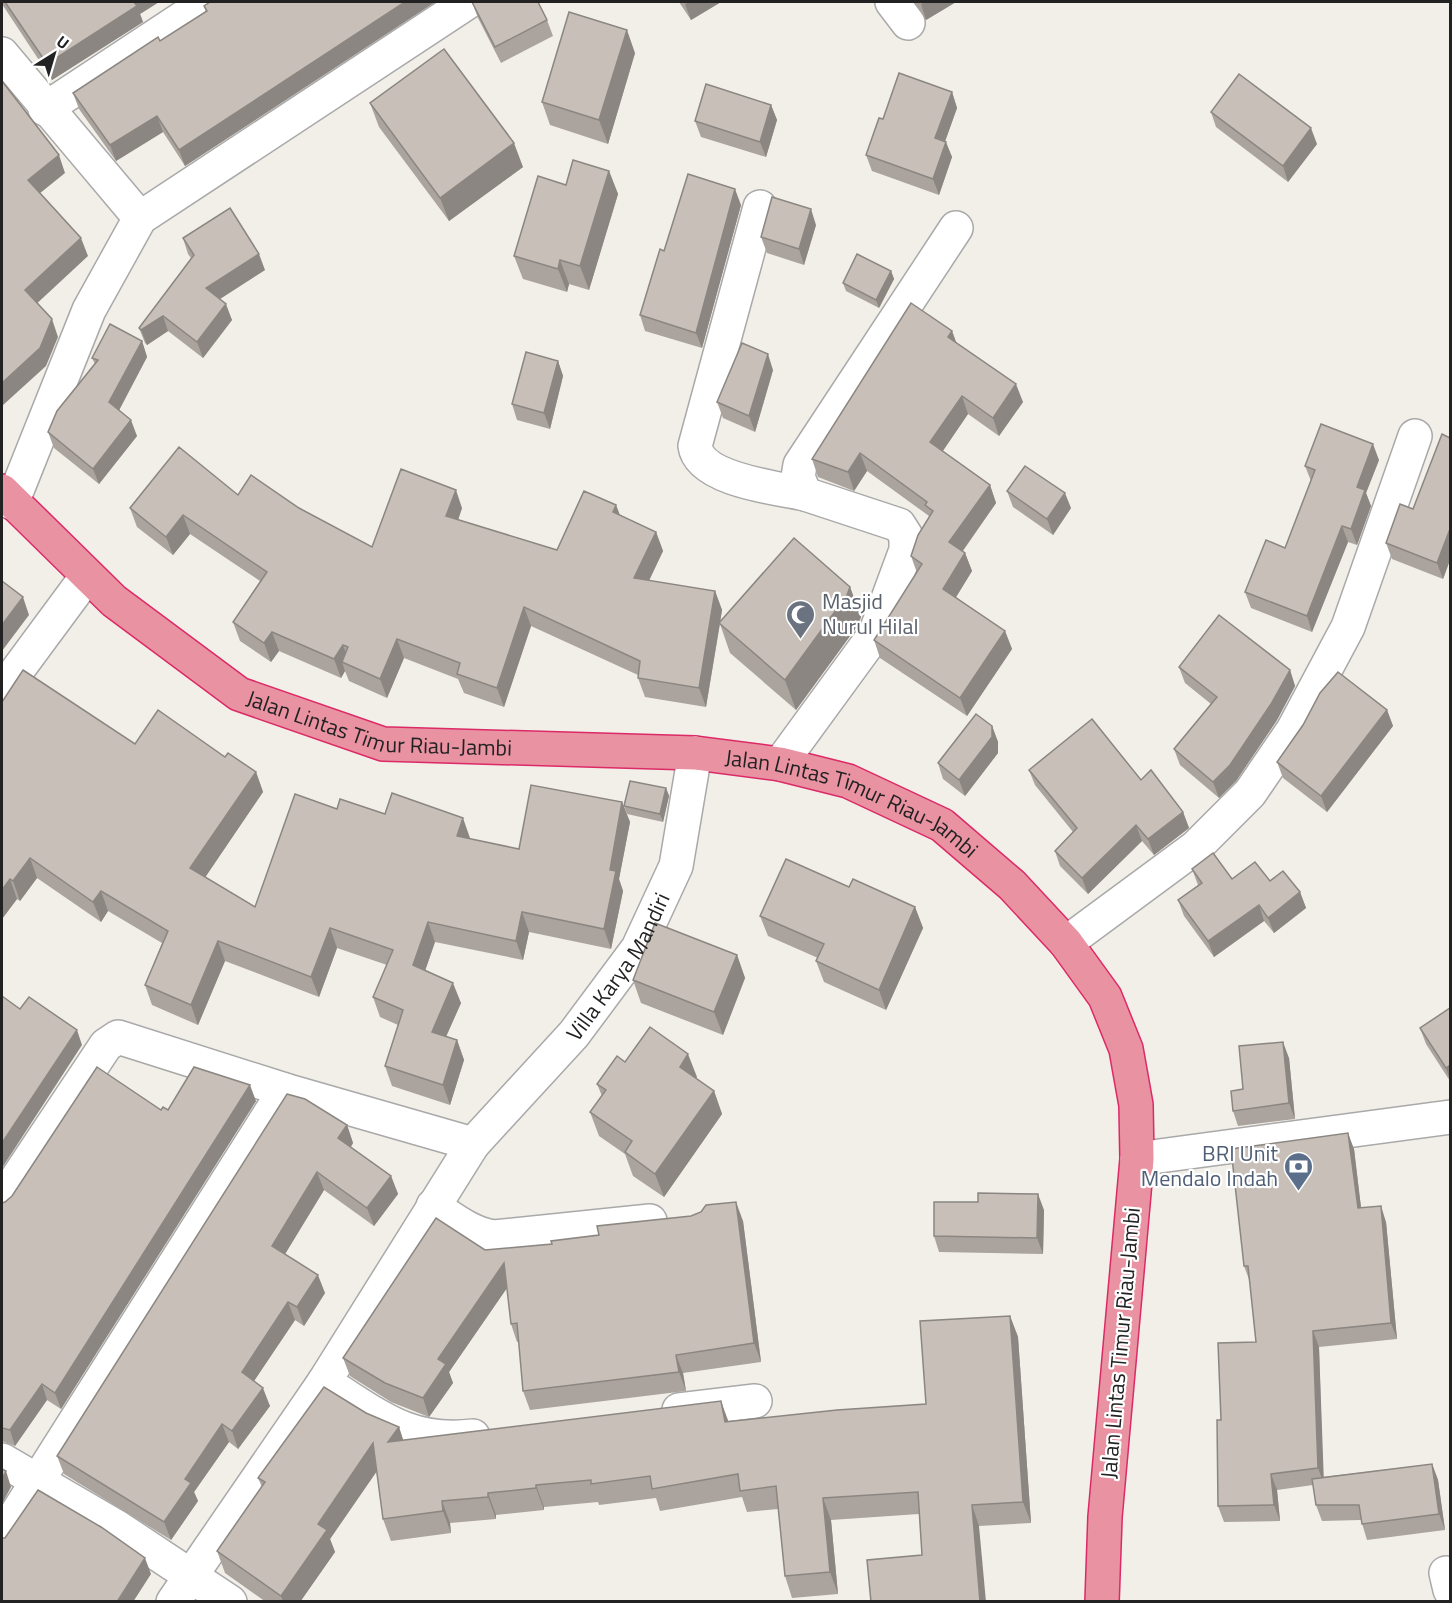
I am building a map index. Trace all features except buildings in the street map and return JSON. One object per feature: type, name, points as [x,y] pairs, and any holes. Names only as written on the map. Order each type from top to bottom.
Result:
[{"type":"highway","name":"Jalan Lintas Timur Riau-Jambi","points":[[7,497],[114,601],[239,694],[383,744],[695,753],[780,764],[848,781],[942,825],[1012,885],[1066,943],[1105,997],[1126,1049],[1136,1105],[1137,1159],[1105,1518],[1102,1602]]},
{"type":"street","points":[[45,109],[207,2]]},
{"type":"street","points":[[7,497],[89,310],[140,218],[468,2]]},
{"type":"street","points":[[2,54],[45,109],[140,218]]},
{"type":"street","points":[[760,207],[695,446],[696,455],[708,467],[746,482],[805,494],[899,525],[906,536],[906,550],[876,634],[780,764]]},
{"type":"street","points":[[805,494],[798,477],[800,465],[956,228]]},
{"type":"street","points":[[1066,943],[1196,848],[1250,793],[1293,730],[1348,627],[1415,436]]},
{"type":"street","points":[[2,691],[87,576]]},
{"type":"street","name":"Villa Karya Mandiri","points":[[181,1588],[324,1382],[472,1144],[574,1034],[638,948],[676,866],[695,753]]},
{"type":"street","points":[[2,1201],[111,1039],[118,1037],[285,1090],[472,1144]]},
{"type":"street","points":[[2,1537],[39,1482],[285,1090]]},
{"type":"street","points":[[1137,1159],[1450,1117]]},
{"type":"street","points":[[433,1206],[471,1230],[494,1237],[684,1218]]},
{"type":"street","points":[[324,1382],[404,1431],[424,1437],[448,1439],[507,1431]]},
{"type":"street","points":[[648,1414],[754,1401]]},
{"type":"street","points":[[2,1460],[117,1527],[181,1588],[231,1602]]},
{"type":"place","name":"Masjid Nurul Hilal","points":[[801,640]]},
{"type":"place","name":"BRI Unit Mendalo Indah","points":[[1299,1192]]}]
